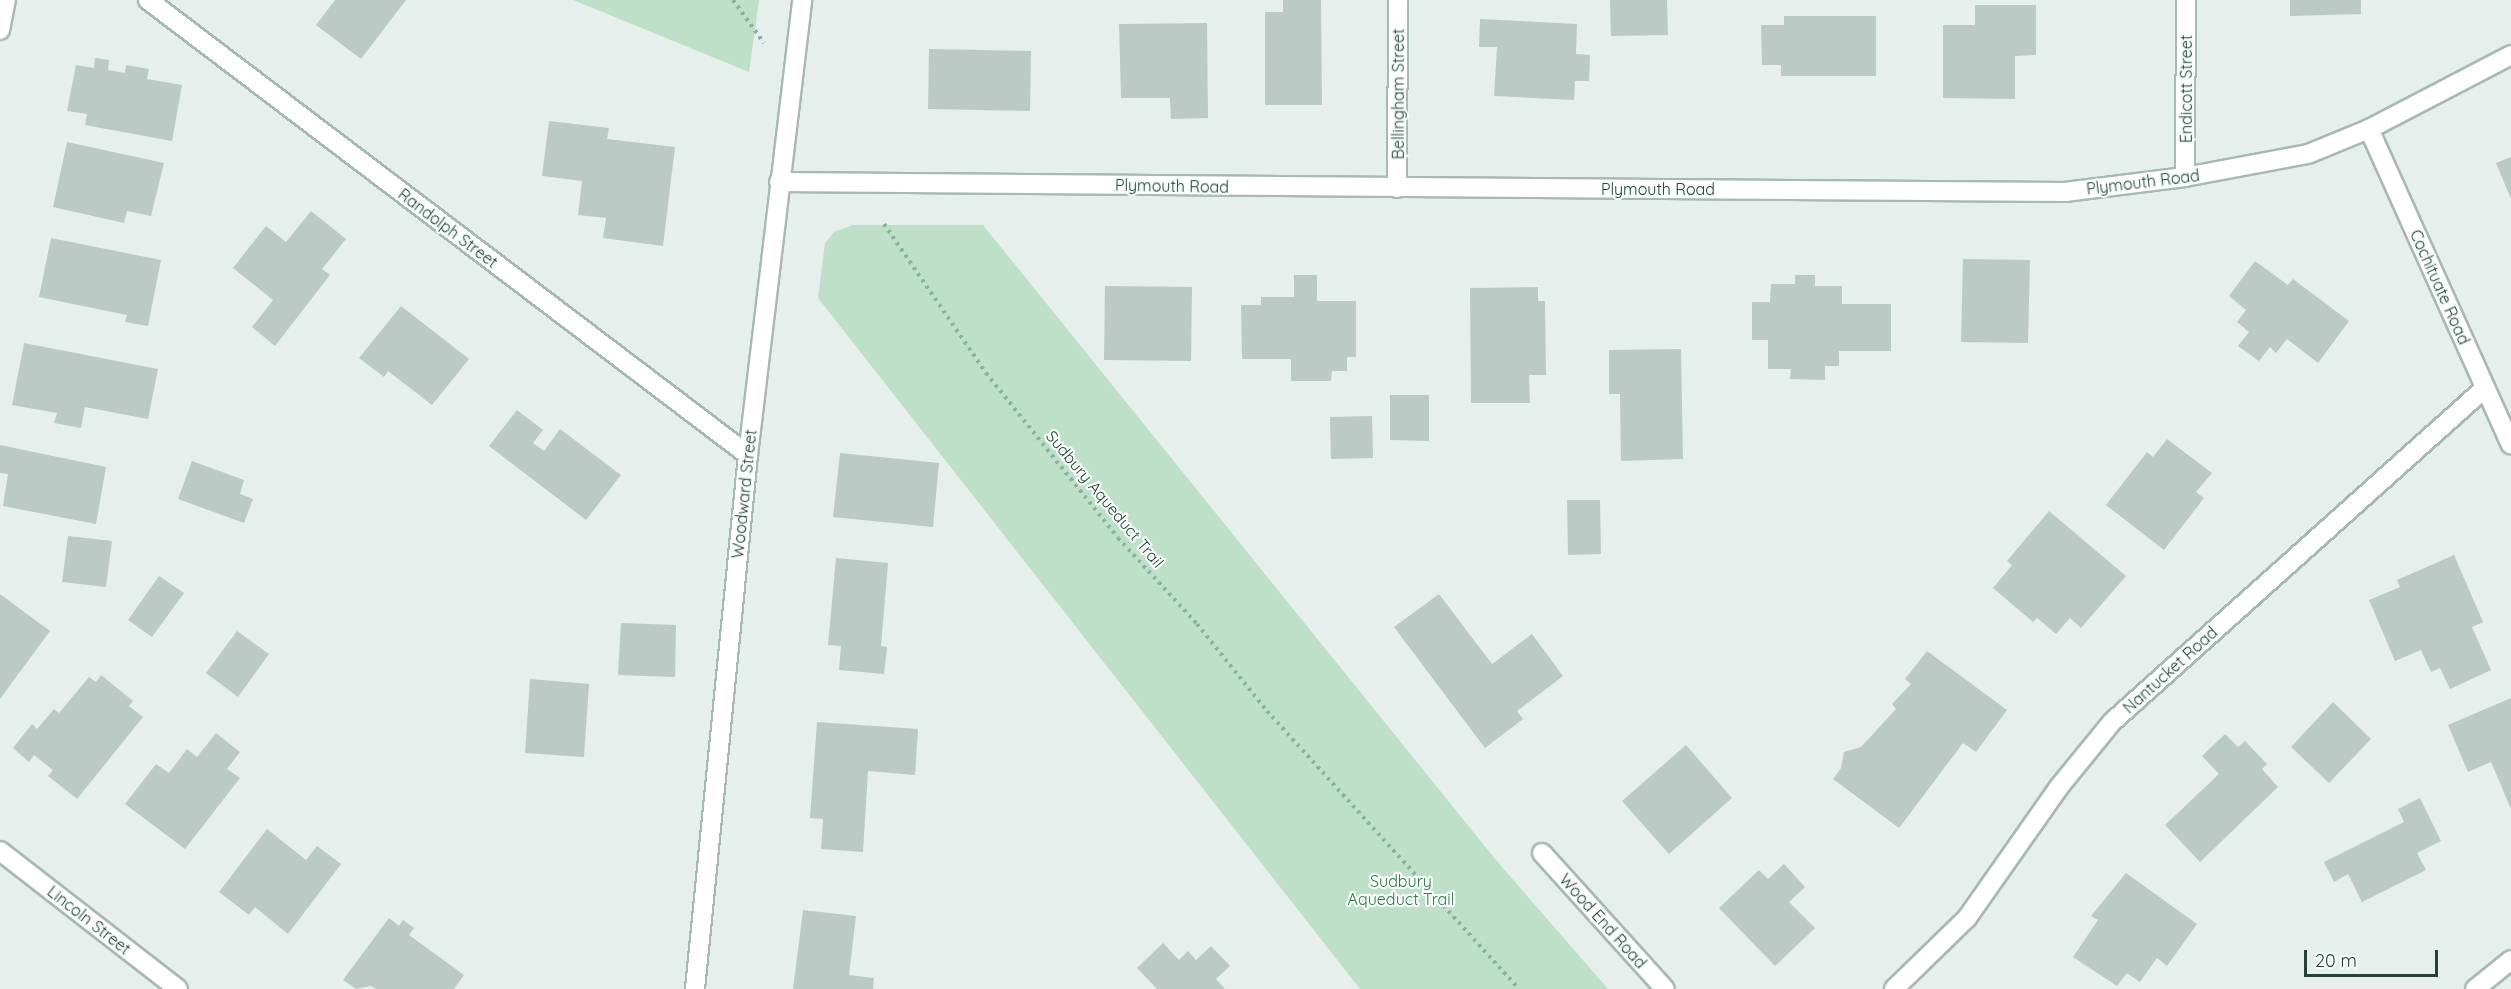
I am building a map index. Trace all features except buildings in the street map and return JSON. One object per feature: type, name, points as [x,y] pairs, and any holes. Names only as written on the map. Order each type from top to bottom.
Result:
[{"type":"street","points":[[0,30],[6,0]]},
{"type":"street","name":"Randolph Street","points":[[148,0],[748,455]]},
{"type":"street","name":"Woodward Street","points":[[695,989],[748,455],[802,0]]},
{"type":"street","name":"Bellingham Street","points":[[1397,188],[1398,0]]},
{"type":"street","name":"Endicott Street","points":[[2185,177],[2186,0]]},
{"type":"street","name":"Plymouth Road","points":[[779,182],[2065,192],[2185,177],[2308,154],[2369,129],[2511,55]]},
{"type":"street","name":"Cochituate Road","points":[[2369,129],[2511,445]]},
{"type":"street","name":"Nantucket Road","points":[[1894,989],[1967,918],[2060,787],[2112,722],[2485,388]]},
{"type":"street","name":"Lincoln Street","points":[[0,851],[178,989]]},
{"type":"street","name":"Wood End Road","points":[[1542,853],[1665,989]]},
{"type":"street","points":[[2475,989],[2511,960]]},
{"type":"path","name":"Sudbury Aqueduct Trail","points":[[884,224],[986,373],[1118,538],[1197,624],[1267,711],[1519,989]]},
{"type":"green space","points":[[573,0],[759,0],[749,72]]},
{"type":"green space","name":"Sudbury Aqueduct Trail","points":[[853,225],[983,225],[1496,860],[1608,989],[1360,989],[818,298],[825,243],[834,232]]}]
